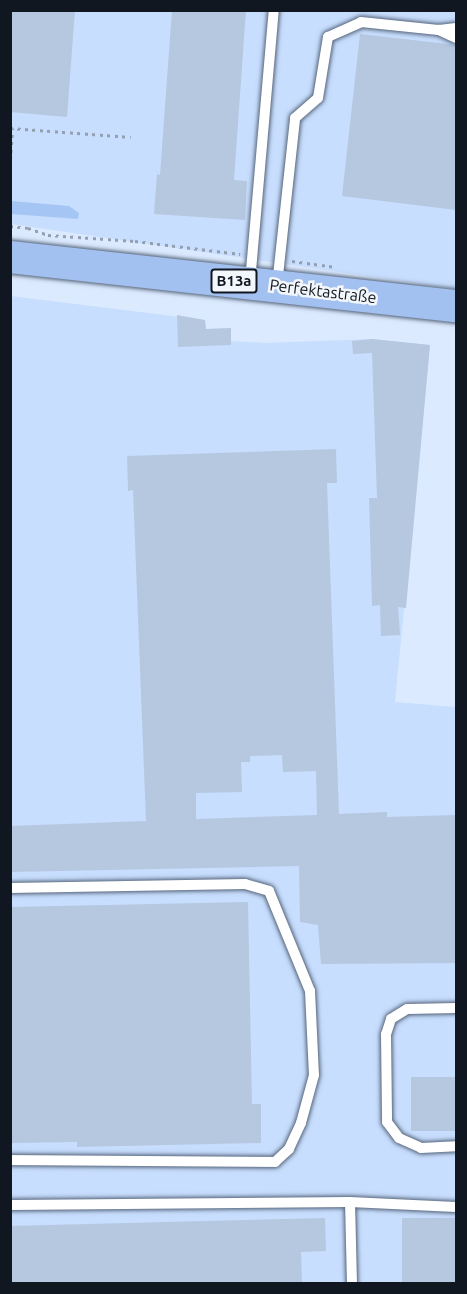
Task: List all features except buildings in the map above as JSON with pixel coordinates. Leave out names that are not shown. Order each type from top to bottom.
[{"type":"main road","name":"Perfektastraße","points":[[10,257],[265,271],[456,306]]},
{"type":"lane","points":[[265,271],[274,10]]},
{"type":"lane","points":[[265,271],[295,118],[318,98],[328,37],[361,22],[439,30],[456,28]]},
{"type":"lane","points":[[439,30],[456,38]]},
{"type":"lane","points":[[10,888],[244,884],[269,891],[310,991],[314,1076],[301,1123],[289,1149],[275,1162],[10,1160]]},
{"type":"lane","points":[[456,1008],[407,1009],[391,1019],[386,1034],[387,1122],[399,1138],[422,1148],[456,1146]]},
{"type":"lane","points":[[350,1202],[352,1284]]},
{"type":"lane","points":[[10,1205],[350,1202],[456,1207]]},
{"type":"path","points":[[10,166],[12,128],[131,137]]},
{"type":"path","points":[[10,226],[28,228],[48,235],[135,241],[265,271],[337,267]]},
{"type":"shaded area","points":[[11,11],[456,11],[456,289],[11,224]]},
{"type":"shaded area","points":[[11,201],[69,206],[79,213],[78,219],[11,214]]},
{"type":"shaded area","points":[[11,296],[205,320],[206,329],[231,328],[231,341],[265,343],[372,339],[430,345],[395,702],[456,707],[456,1283],[11,1284]]}]
